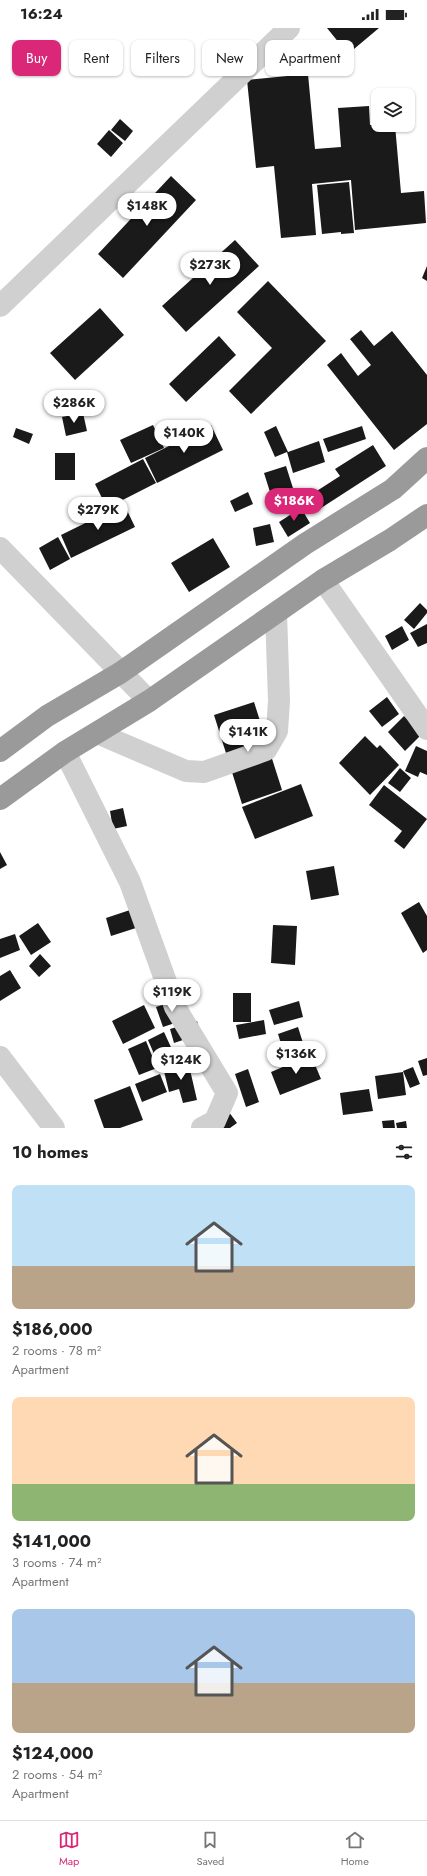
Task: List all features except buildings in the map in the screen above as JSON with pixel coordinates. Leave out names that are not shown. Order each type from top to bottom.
[{"type":"highway","points":[[0,751],[47,716],[120,673],[305,544],[393,489],[427,458]]},
{"type":"highway","points":[[0,799],[65,752],[149,701],[323,580],[390,540],[427,515]]},
{"type":"street","points":[[0,306],[289,28]]},
{"type":"street","points":[[0,548],[120,673],[149,701]]},
{"type":"street","points":[[323,580],[427,729]]},
{"type":"street","points":[[97,733],[186,771],[204,772],[266,750],[277,731],[278,724],[279,701],[276,613]]},
{"type":"street","points":[[65,752],[130,882],[175,1007],[227,1093],[214,1126]]},
{"type":"street","points":[[0,1057],[54,1128]]}]
